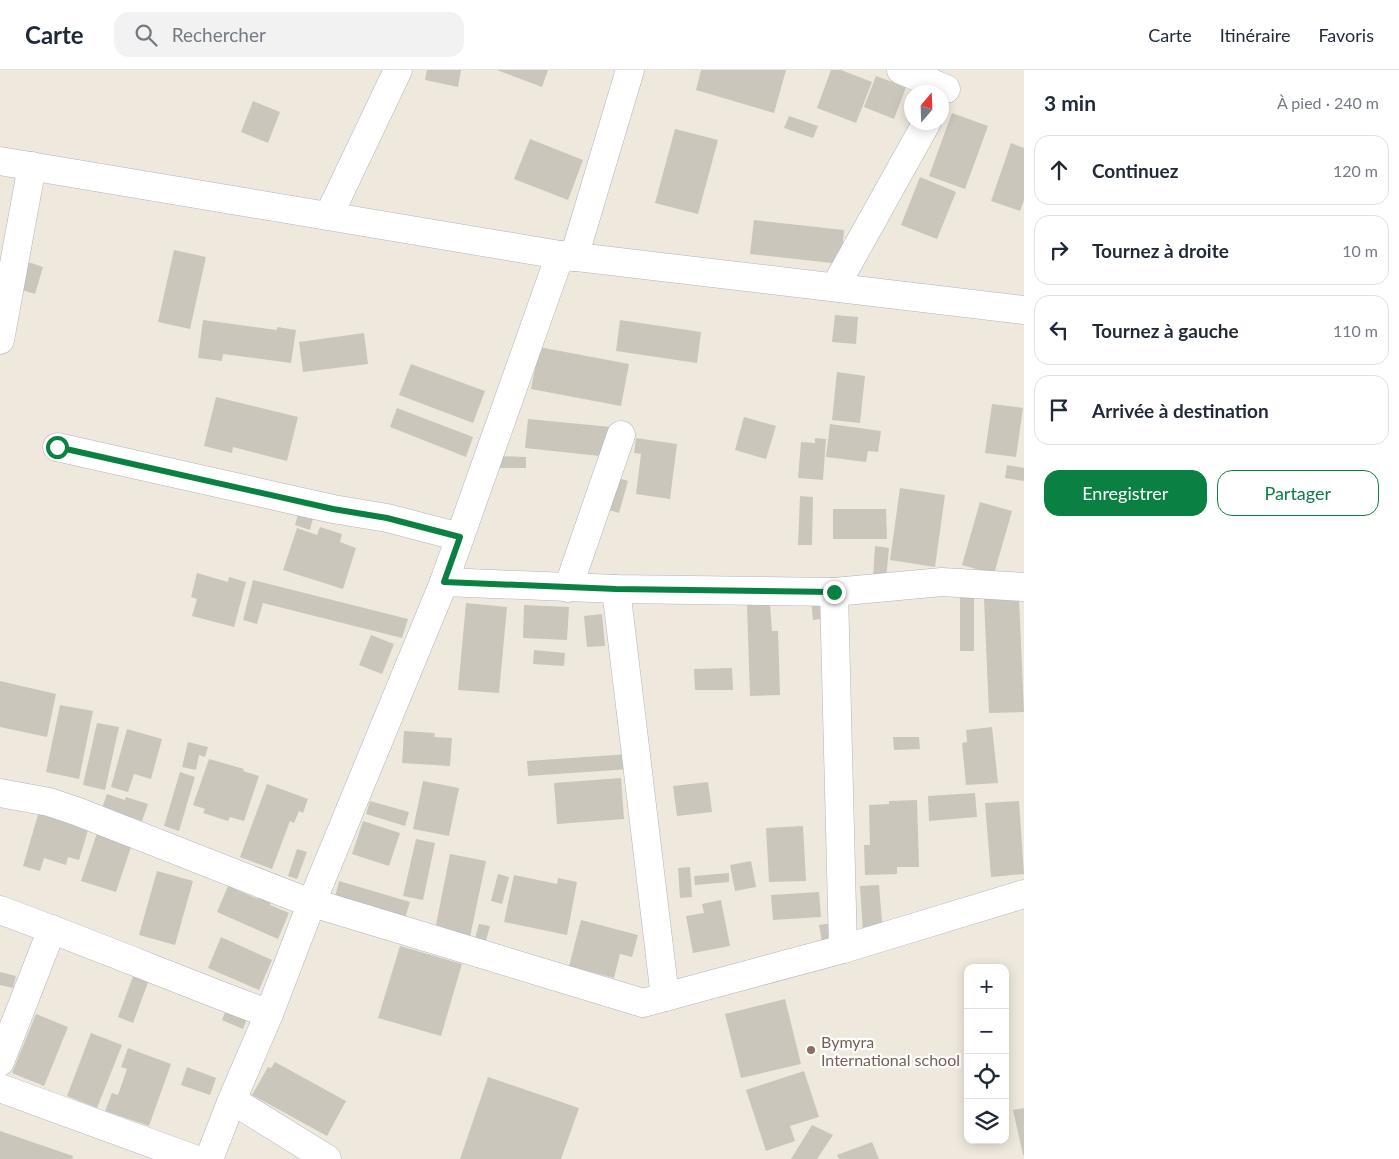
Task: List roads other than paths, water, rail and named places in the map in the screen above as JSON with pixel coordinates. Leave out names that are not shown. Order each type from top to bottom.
[{"type":"street","points":[[329,215],[398,70]]},
{"type":"street","points":[[209,1159],[269,1014],[312,902],[444,582],[567,256],[630,70]]},
{"type":"street","points":[[901,70],[945,85]]},
{"type":"street","points":[[835,287],[923,130]]},
{"type":"street","points":[[0,161],[567,256],[1024,310]]},
{"type":"street","points":[[0,340],[32,166]]},
{"type":"street","points":[[568,588],[621,435]]},
{"type":"street","points":[[57,447],[333,509],[387,518],[460,537]]},
{"type":"street","points":[[444,582],[568,588],[834,592],[942,582],[1024,587]]},
{"type":"street","points":[[616,589],[664,997]]},
{"type":"street","points":[[834,592],[843,949]]},
{"type":"street","points":[[0,793],[49,802],[76,811],[312,902],[643,1003],[843,949],[1024,894]]},
{"type":"street","points":[[0,910],[269,1014]]},
{"type":"street","points":[[0,1062],[52,929]]},
{"type":"street","points":[[0,1088],[194,1159]]},
{"type":"street","points":[[232,1100],[327,1159]]},
{"type":"place","name":"Bymyra International school","points":[[811,1050]]}]
